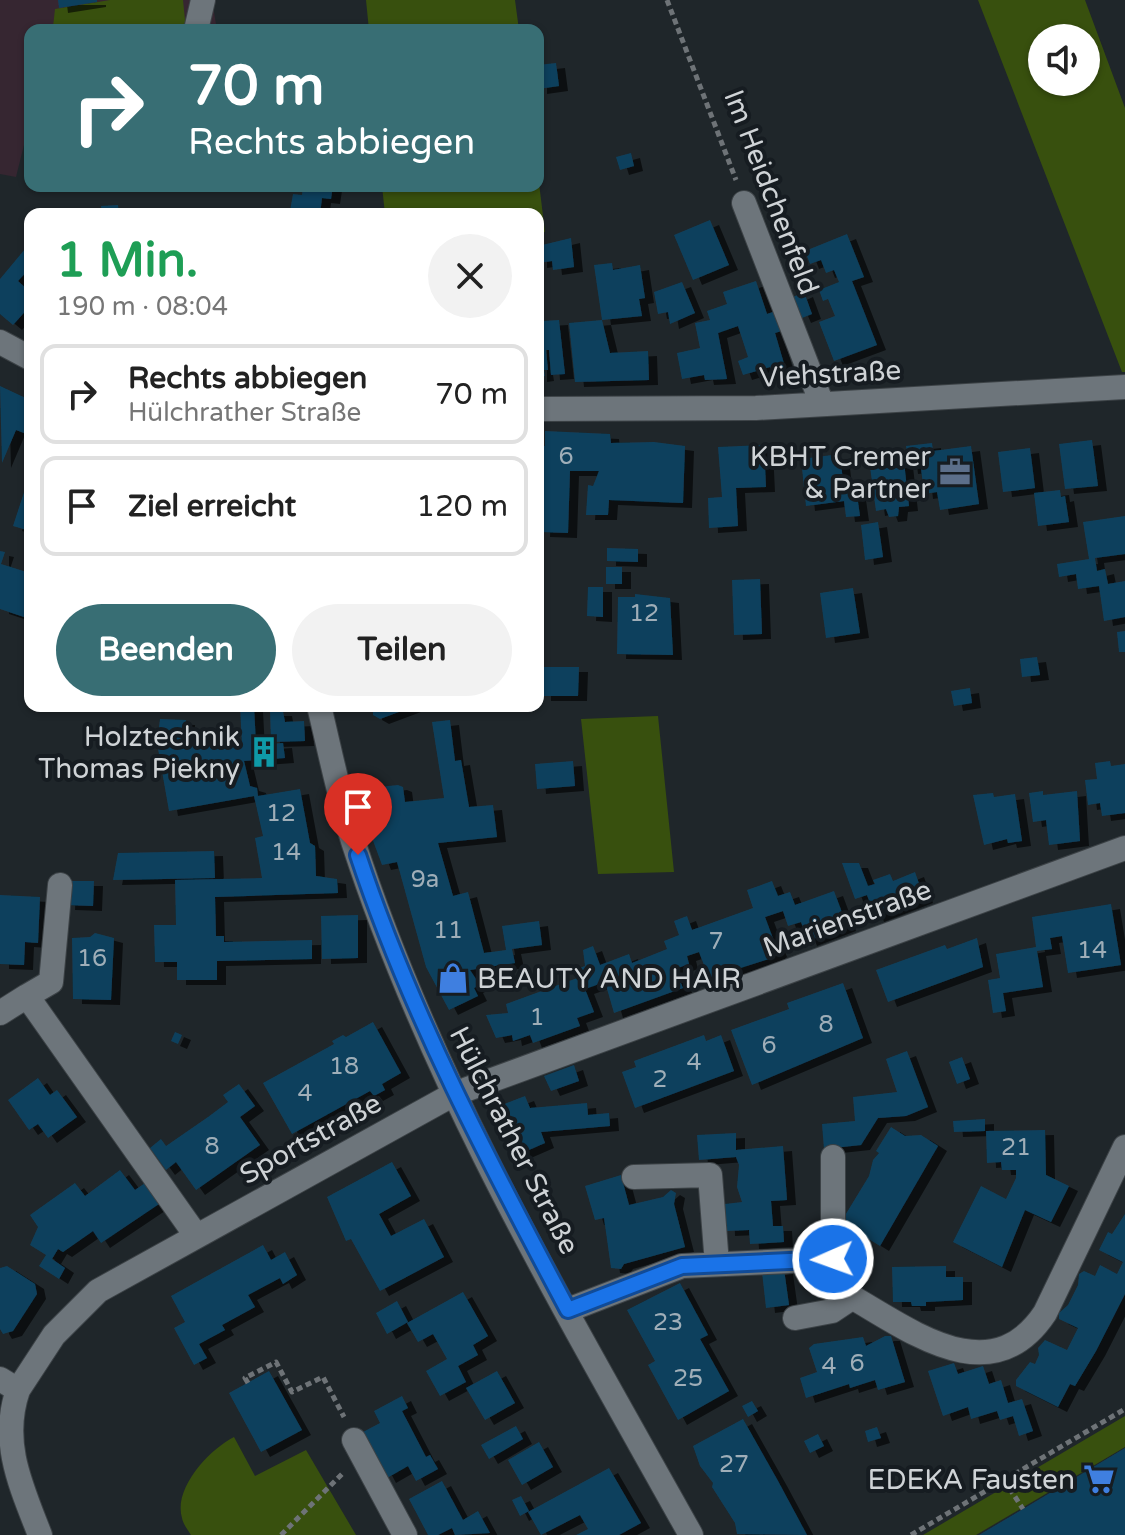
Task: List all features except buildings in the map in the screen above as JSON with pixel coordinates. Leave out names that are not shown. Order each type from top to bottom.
[{"type":"street","points":[[197,24],[203,0]]},
{"type":"street","name":"Im Heidchenfeld","points":[[744,203],[822,404]]},
{"type":"street","points":[[0,342],[24,355]]},
{"type":"street","name":"Viehstraße","points":[[544,409],[822,404],[1125,387]]},
{"type":"street","name":"Hülchrather Straße","points":[[320,712],[363,872],[414,1004],[454,1094],[691,1535]]},
{"type":"street","name":"Marienstraße","points":[[454,1094],[1125,848]]},
{"type":"street","points":[[0,1013],[51,982],[60,885]]},
{"type":"street","points":[[27,996],[195,1234]]},
{"type":"street","name":"Sportstraße","points":[[40,1535],[6,1466],[9,1385],[82,1304],[121,1277],[195,1234],[454,1094]]},
{"type":"street","points":[[850,1296],[949,1350],[984,1352],[1009,1344],[1028,1333],[1045,1313],[1125,1147]]},
{"type":"street","points":[[833,1157],[833,1259],[847,1277],[850,1296]]},
{"type":"street","points":[[634,1177],[710,1175],[717,1264]]},
{"type":"street","points":[[568,1310],[682,1266],[833,1259]]},
{"type":"street","points":[[795,1318],[838,1308],[850,1296]]},
{"type":"street","points":[[358,1447],[405,1535]]},
{"type":"path","name":"Im Heidchenfeld","points":[[667,0],[744,203]]},
{"type":"path","points":[[248,1383],[245,1378],[276,1362],[292,1392],[323,1377],[358,1447],[281,1535]]},
{"type":"path","points":[[911,1535],[1125,1409]]},
{"type":"path","points":[[1004,1480],[1023,1509]]},
{"type":"shaded area","points":[[0,0],[212,0],[216,24],[24,24],[24,145],[16,177],[0,174]]},
{"type":"green space","points":[[110,0],[183,0],[185,24],[53,24],[55,9]]},
{"type":"green space","points":[[366,0],[515,0],[518,24],[368,24]]},
{"type":"green space","points":[[978,0],[1085,0],[1094,24],[1028,24],[1028,96],[1100,96],[1100,40],[1125,108],[1125,372],[1122,372]]},
{"type":"green space","points":[[383,192],[540,192],[542,208],[384,208]]},
{"type":"green space","points":[[658,716],[674,872],[598,874],[581,719]]},
{"type":"green space","points":[[1125,1416],[1125,1447],[976,1535],[923,1535]]},
{"type":"green space","points":[[234,1437],[255,1476],[306,1450],[356,1535],[191,1535],[183,1520],[181,1506],[188,1482],[214,1450]]},
{"type":"place","name":"KBHT Cremer & Partner","points":[[955,472]]},
{"type":"place","name":"Holztechnik Thomas Piekny","points":[[264,752]]},
{"type":"place","name":"BEAUTY AND HAIR","points":[[453,978]]},
{"type":"place","name":"EDEKA Fausten","points":[[1099,1479]]},
{"type":"route","points":[[358,855],[414,1004],[454,1094],[568,1310],[682,1266],[833,1259]]}]
